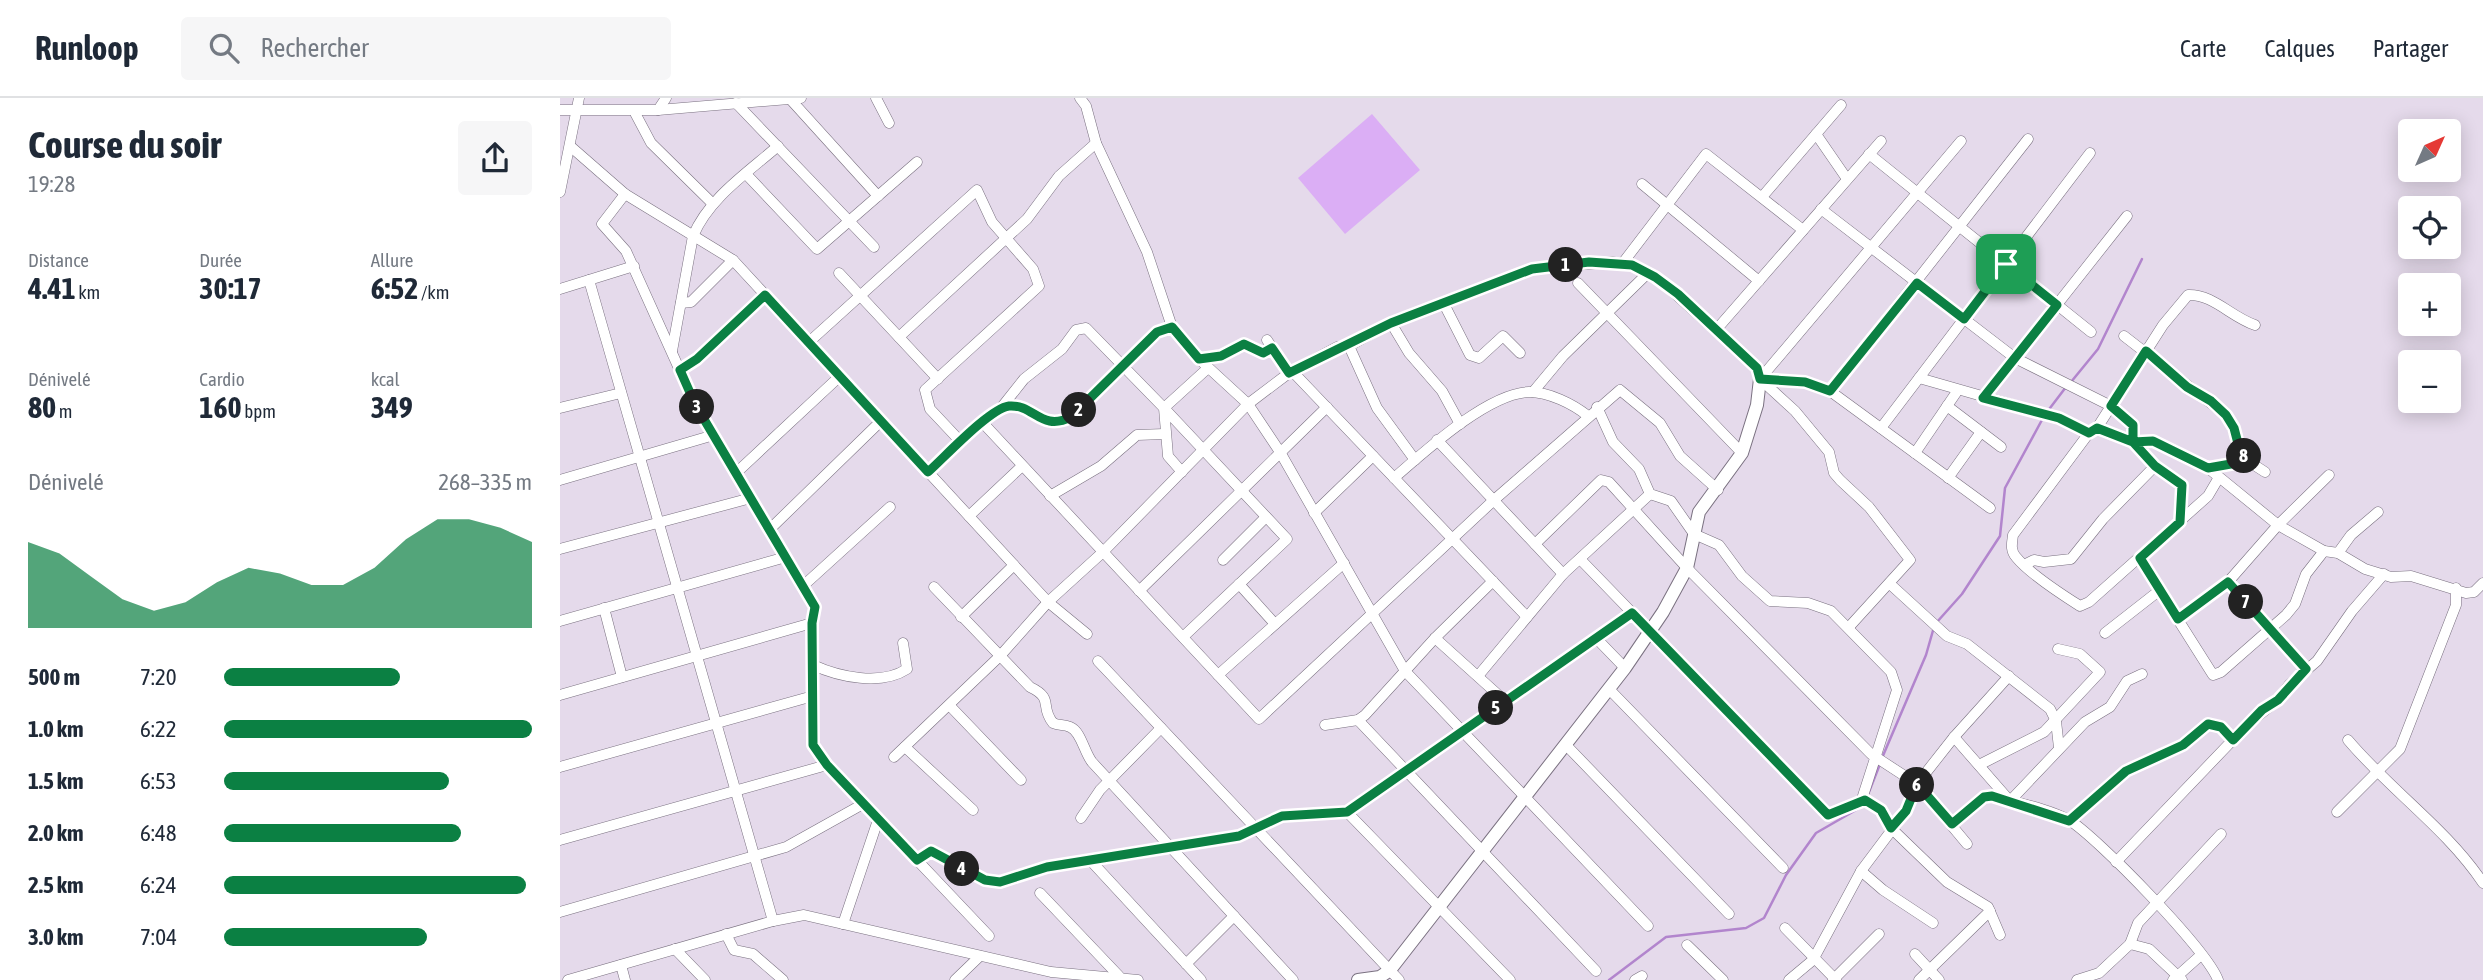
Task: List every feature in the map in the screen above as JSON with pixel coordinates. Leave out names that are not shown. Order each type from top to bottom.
[{"type":"street","points":[[560,192],[579,98]]},
{"type":"street","points":[[658,110],[667,98]]},
{"type":"street","points":[[876,98],[889,123]]},
{"type":"street","points":[[1080,98],[1086,106],[1096,143],[1147,252],[1172,327],[1199,359],[1248,404],[1280,453],[1405,671],[1648,926]]},
{"type":"street","points":[[560,110],[658,110],[740,101],[796,99],[878,195]]},
{"type":"street","points":[[740,101],[778,146],[874,247]]},
{"type":"street","points":[[1762,197],[1841,105]]},
{"type":"street","points":[[634,111],[651,143],[713,204]]},
{"type":"street","points":[[1816,134],[1847,179]]},
{"type":"street","points":[[1830,391],[2028,139]]},
{"type":"street","points":[[1716,330],[1881,141]]},
{"type":"street","points":[[1760,379],[1961,141]]},
{"type":"street","points":[[899,337],[1027,219],[1059,176],[1096,143]]},
{"type":"street","points":[[570,146],[625,194],[733,260],[1048,602],[1087,634]]},
{"type":"street","points":[[672,352],[693,236],[713,204],[778,146]]},
{"type":"street","points":[[1881,428],[2090,153]]},
{"type":"street","points":[[1622,264],[1706,154],[1803,230]]},
{"type":"street","points":[[1869,154],[2091,332]]},
{"type":"street","points":[[746,174],[817,249],[917,162]]},
{"type":"street","points":[[1642,184],[1759,281]]},
{"type":"street","points":[[809,342],[977,190],[992,222],[1033,269],[1038,286],[925,390],[927,402],[961,442]]},
{"type":"street","points":[[625,194],[602,224],[626,251],[680,370],[714,435],[815,607],[812,623],[813,745],[827,765],[989,936]]},
{"type":"street","points":[[1821,209],[2015,358],[2111,406],[2133,425],[2133,442],[2155,466],[2182,485],[2180,522]]},
{"type":"street","points":[[1983,398],[2127,216]]},
{"type":"street","points":[[681,303],[691,302],[733,260]]},
{"type":"street","points":[[894,757],[950,706],[1048,602],[1103,552],[1248,404],[1291,372],[1337,347],[1349,345],[1391,323],[1532,269],[1589,262],[1622,264],[1648,273],[1678,294],[1757,368],[1760,379],[1758,405],[1742,453],[1699,512],[1687,568],[1625,668],[1439,907],[1395,975],[1358,980]]},
{"type":"street","points":[[560,289],[634,266]]},
{"type":"street","points":[[839,272],[938,379]]},
{"type":"street","points":[[1533,392],[1563,356],[1648,273]]},
{"type":"street","points":[[589,280],[773,920]]},
{"type":"street","points":[[1578,283],[1742,453]]},
{"type":"street","points":[[680,370],[697,359],[765,295]]},
{"type":"street","points":[[2218,479],[2208,496],[2180,522],[2089,602],[2080,606],[2037,576],[2015,556],[2011,546],[2013,535],[2093,431],[2146,351],[2188,295],[2210,299],[2238,319],[2255,325]]},
{"type":"street","points":[[1444,304],[1470,355],[1479,358],[1503,336],[1520,353]]},
{"type":"street","points":[[1391,323],[1409,353],[1442,391],[1460,424]]},
{"type":"street","points":[[928,472],[1001,408],[1024,379],[1062,349],[1080,327],[1086,328],[1287,539],[1183,637]]},
{"type":"street","points":[[1001,408],[1020,408],[1047,421],[1060,422],[1071,417],[1157,332],[1172,327]]},
{"type":"street","points":[[2124,336],[2226,415],[2234,428],[2240,451],[2248,461],[2265,472]]},
{"type":"street","points":[[1199,359],[1221,356],[1244,344],[1263,353],[1270,344],[1291,372],[1527,617]]},
{"type":"street","points":[[1349,345],[1377,408],[1415,460]]},
{"type":"street","points":[[1182,472],[1168,456],[1164,434],[1164,408],[1208,368]]},
{"type":"street","points":[[736,473],[840,376]]},
{"type":"street","points":[[1919,378],[2133,442],[2153,441],[2208,468],[2218,479],[2278,525],[2324,551],[2338,553],[2349,561],[2384,574],[2411,576],[2466,593],[2474,592],[2483,583]]},
{"type":"street","points":[[1760,379],[1805,382],[1830,391],[1990,508]]},
{"type":"street","points":[[1760,379],[1804,422],[1829,452],[1834,472],[1869,507],[1908,554],[1910,563],[1849,627]]},
{"type":"street","points":[[983,423],[1259,719],[1494,500],[1597,407],[1620,390],[1660,424],[1680,456],[1718,489]]},
{"type":"street","points":[[1915,453],[1958,390]]},
{"type":"street","points":[[1394,478],[1437,440],[1460,424],[1520,393],[1533,392],[1565,401],[1588,416]]},
{"type":"street","points":[[560,408],[621,393]]},
{"type":"street","points":[[1947,406],[2001,447]]},
{"type":"street","points":[[1597,407],[1613,442],[1639,469],[1650,494],[1671,501],[1694,534],[1719,545],[1742,576],[1770,601],[1808,603],[1831,611],[1891,672],[1897,690],[1861,802]]},
{"type":"street","points":[[1139,591],[1326,408]]},
{"type":"street","points":[[769,530],[881,421]]},
{"type":"street","points":[[1948,478],[1981,432]]},
{"type":"street","points":[[1051,496],[1101,467],[1138,435],[1164,434]]},
{"type":"street","points":[[560,480],[714,435]]},
{"type":"street","points":[[1437,440],[1563,574]]},
{"type":"street","points":[[1314,513],[1373,456]]},
{"type":"street","points":[[2208,468],[2248,461]]},
{"type":"street","points":[[969,516],[1022,466]]},
{"type":"street","points":[[2026,564],[2034,560],[2043,562],[2071,559],[2103,519],[2155,466]]},
{"type":"street","points":[[2178,619],[2228,582],[2278,525],[2329,475]]},
{"type":"street","points":[[1535,544],[1601,480],[1614,487],[1631,510],[1687,568],[1875,757],[1917,784],[1967,845]]},
{"type":"street","points":[[1478,677],[1563,574],[1650,494]]},
{"type":"street","points":[[560,549],[751,498]]},
{"type":"street","points":[[803,586],[890,507]]},
{"type":"street","points":[[2338,553],[2351,535],[2378,512]]},
{"type":"street","points":[[1223,560],[1266,517]]},
{"type":"street","points":[[2140,558],[2213,675],[2221,672],[2269,627],[2286,615],[2295,604],[2306,574],[2324,551]]},
{"type":"street","points":[[560,621],[786,557]]},
{"type":"street","points":[[1580,559],[1828,815],[1865,800],[1881,810],[1891,828],[1947,882],[1975,897],[1990,911],[2000,935]]},
{"type":"street","points":[[1218,675],[1343,564]]},
{"type":"street","points":[[961,617],[1014,565]]},
{"type":"street","points":[[2116,862],[2262,710],[2278,700],[2306,669],[2317,661],[2352,611],[2384,574]]},
{"type":"street","points":[[1325,725],[1358,720],[1493,581]]},
{"type":"street","points":[[2228,582],[2306,669]]},
{"type":"street","points":[[1239,584],[1275,624]]},
{"type":"street","points":[[1890,584],[1947,636],[1967,644],[2050,709],[2056,722],[2059,748]]},
{"type":"street","points":[[934,587],[1030,687],[1042,693],[1046,698],[1047,716],[1052,723],[1069,726],[1079,733],[1084,752],[1293,980]]},
{"type":"street","points":[[2337,812],[2400,749],[2456,605],[2456,588]]},
{"type":"street","points":[[2105,633],[2160,590]]},
{"type":"street","points":[[604,608],[622,677]]},
{"type":"street","points":[[917,860],[931,851],[985,880],[1000,882],[1047,867],[1239,836],[1282,816],[1347,812],[1632,613]]},
{"type":"street","points":[[560,695],[812,623]]},
{"type":"street","points":[[1435,638],[1505,701]]},
{"type":"street","points":[[1596,638],[1625,668]]},
{"type":"street","points":[[813,664],[845,675],[895,677],[907,669],[903,643]]},
{"type":"street","points":[[1979,765],[2044,732],[2100,672],[2080,654],[2058,649]]},
{"type":"street","points":[[1098,661],[1395,975]]},
{"type":"street","points":[[2010,801],[2085,722],[2110,707],[2127,681],[2142,674]]},
{"type":"street","points":[[1789,980],[1813,960],[1861,871],[1906,811],[1917,784],[1954,737],[2009,676]]},
{"type":"street","points":[[1609,689],[1783,868]]},
{"type":"street","points":[[560,767],[813,696]]},
{"type":"street","points":[[950,706],[1021,780]]},
{"type":"street","points":[[1358,720],[1596,971]]},
{"type":"street","points":[[2069,821],[2126,771],[2183,745],[2208,724],[2221,727],[2233,740]]},
{"type":"street","points":[[1081,818],[1109,780],[1161,728]]},
{"type":"street","points":[[1954,737],[2010,801]]},
{"type":"street","points":[[2348,740],[2375,773],[2466,858],[2483,883]]},
{"type":"street","points":[[1566,745],[1729,914]]},
{"type":"street","points":[[905,747],[973,810]]},
{"type":"street","points":[[560,840],[827,765]]},
{"type":"street","points":[[1952,824],[1984,797],[2010,801],[2069,821],[2116,862],[2156,903],[2201,955],[2218,980]]},
{"type":"street","points":[[560,912],[786,847],[863,804]]},
{"type":"street","points":[[1347,812],[1510,980]]},
{"type":"street","points":[[843,924],[878,820]]},
{"type":"street","points":[[2077,980],[2099,973],[2130,944],[2138,923],[2221,834]]},
{"type":"street","points":[[1091,861],[1201,980]]},
{"type":"street","points":[[1861,871],[1883,890],[1933,923]]},
{"type":"street","points":[[1040,893],[1119,976]]},
{"type":"street","points":[[1919,980],[1990,911]]},
{"type":"street","points":[[568,980],[773,920],[804,915],[1051,972],[1119,976],[1138,980]]},
{"type":"street","points":[[1186,964],[1234,916]]},
{"type":"street","points":[[1785,928],[1834,980],[1879,934]]},
{"type":"street","points":[[726,934],[734,950],[753,954],[783,980]]},
{"type":"street","points":[[2130,944],[2149,949],[2177,978],[2201,955]]},
{"type":"street","points":[[1687,945],[1723,980]]},
{"type":"street","points":[[675,949],[705,980]]},
{"type":"street","points":[[1914,954],[1939,980]]},
{"type":"street","points":[[955,980],[981,956]]},
{"type":"street","points":[[621,965],[625,980]]},
{"type":"street","points":[[1042,980],[1051,972]]},
{"type":"street","points":[[1051,972],[1059,980]]},
{"type":"shaded area","points":[[1372,114],[1420,170],[1345,234],[1298,178]]},
{"type":"waterway","points":[[2071,382],[2098,349],[2142,259]]},
{"type":"waterway","points":[[2047,412],[2066,387]]},
{"type":"waterway","points":[[1937,622],[1962,594],[2000,536],[2005,488],[2043,418]]},
{"type":"waterway","points":[[1882,758],[1926,655],[1934,627]]},
{"type":"waterway","points":[[1867,797],[1880,764]]},
{"type":"waterway","points":[[1609,980],[1666,937],[1746,928],[1764,918],[1786,875],[1816,833],[1863,806]]},
{"type":"route","points":[[2006,264],[1964,319],[1917,283],[1830,391],[1805,382],[1760,379],[1757,368],[1678,294],[1642,269],[1612,262],[1532,269],[1474,294],[1391,323],[1366,338],[1337,347],[1289,373],[1272,348],[1263,353],[1244,344],[1221,356],[1209,360],[1199,359],[1172,327],[1157,332],[1071,417],[1060,422],[1047,421],[1020,408],[1001,408],[928,472],[765,295],[697,359],[680,370],[695,404],[815,607],[812,623],[813,745],[827,765],[917,860],[931,851],[954,866],[985,880],[1000,882],[1047,867],[1239,836],[1282,816],[1347,812],[1632,613],[1828,815],[1865,800],[1881,810],[1891,828],[1906,811],[1917,784],[1952,824],[1984,797],[1992,796],[2069,821],[2126,771],[2148,764],[2183,745],[2201,733],[2208,724],[2221,727],[2233,740],[2262,710],[2278,700],[2306,669],[2228,582],[2178,619],[2140,558],[2180,522],[2182,485],[2155,466],[2133,442],[2133,425],[2111,406],[2146,351],[2187,387],[2211,401],[2226,415],[2234,428],[2240,451],[2248,461],[2208,468],[2153,441],[2133,442],[2097,428],[2089,433],[2059,418],[1983,398],[2057,305],[2006,264]]}]
